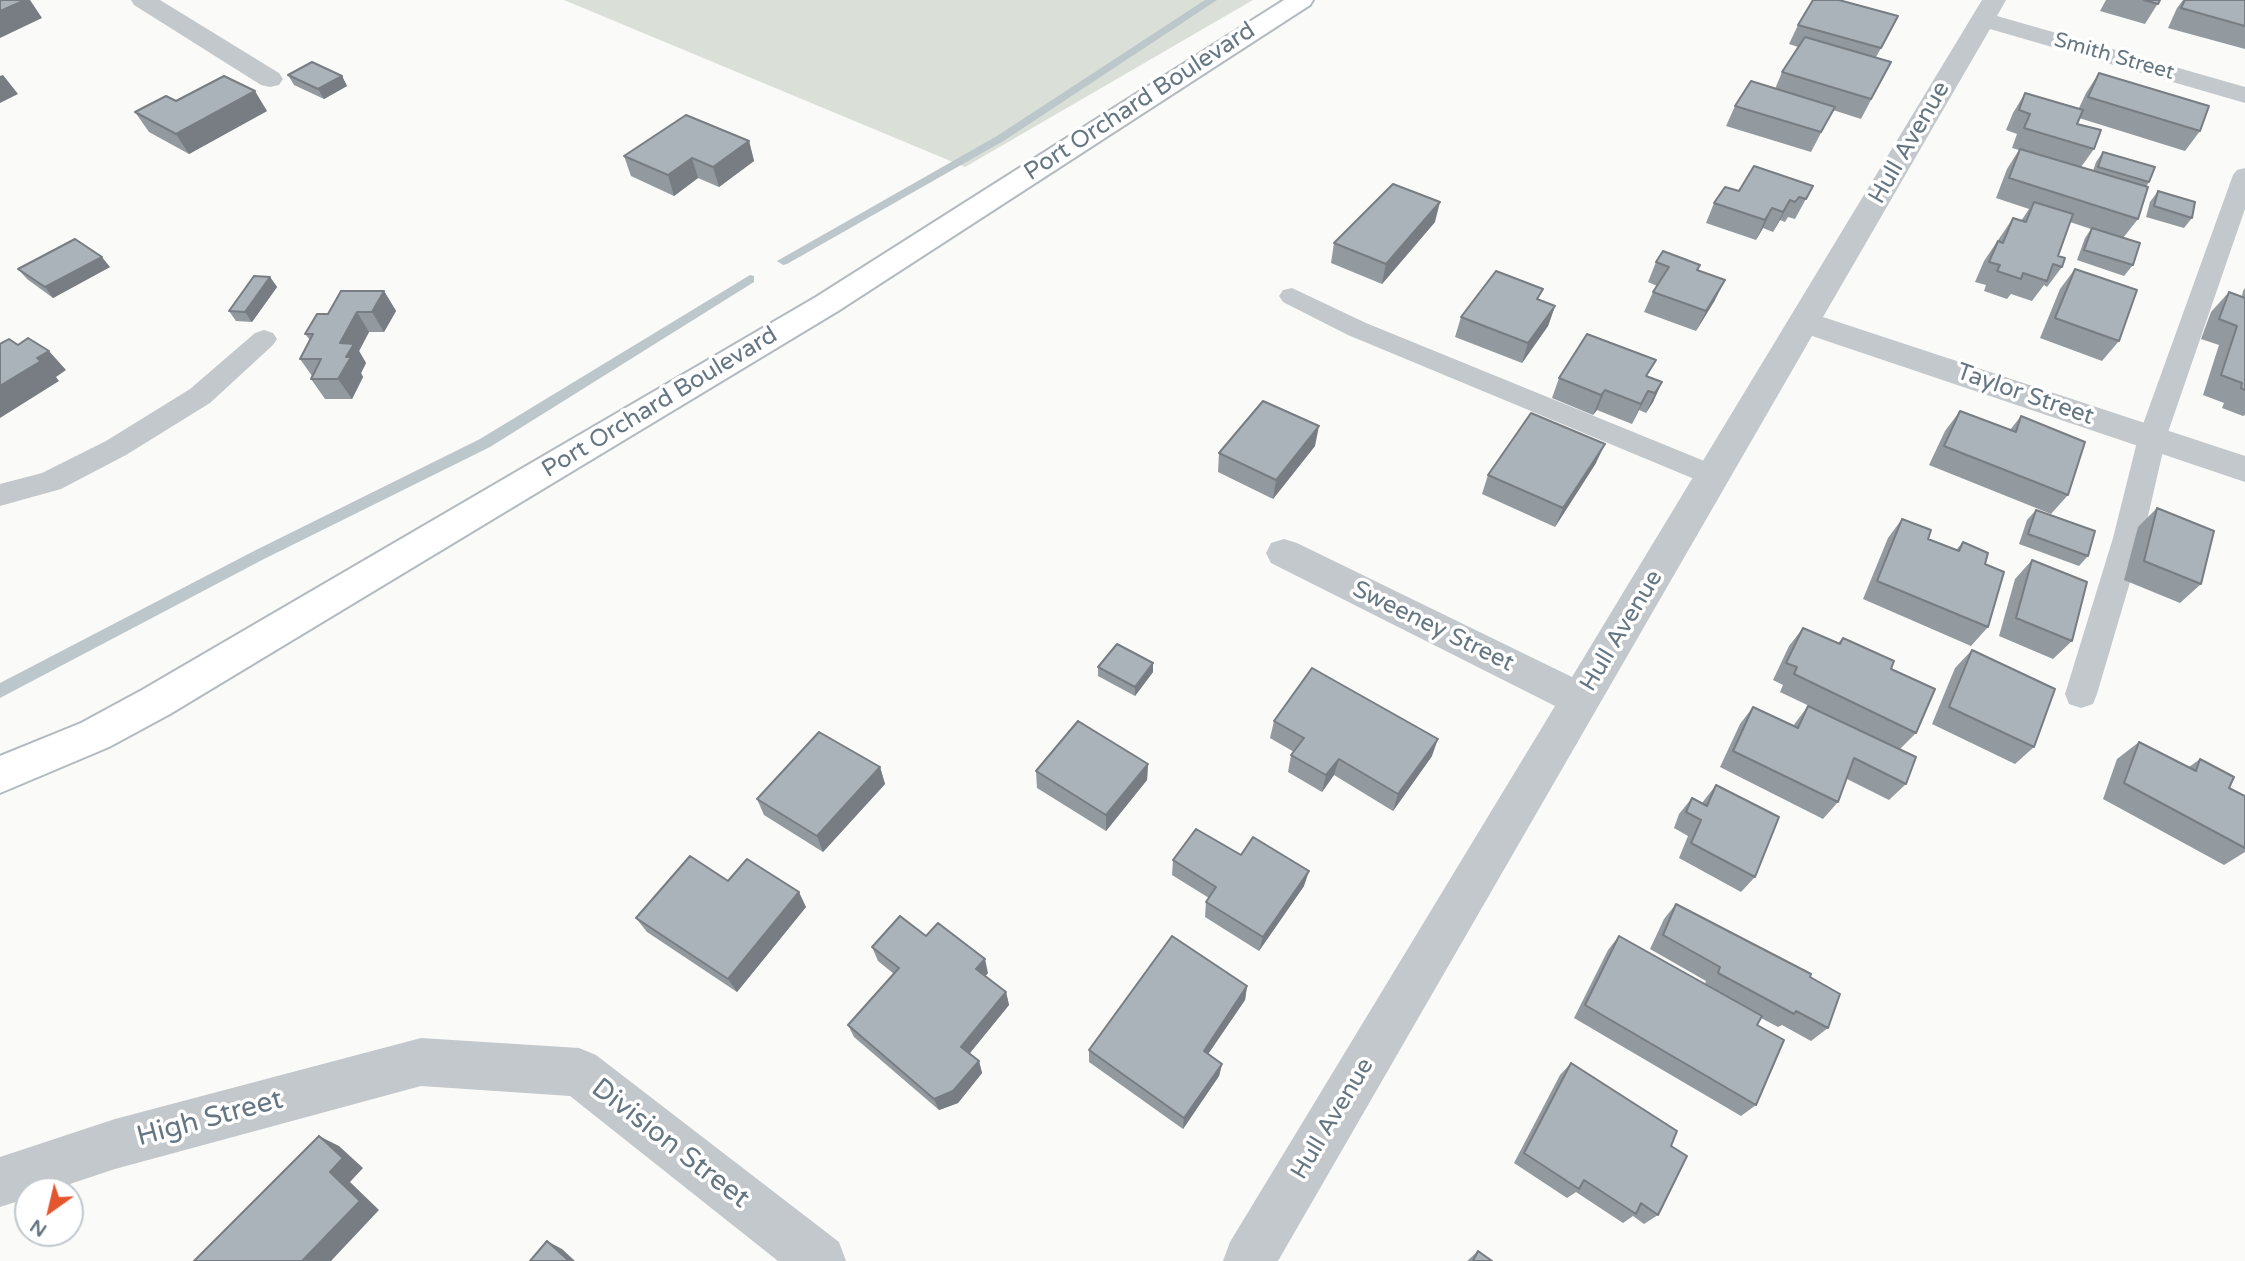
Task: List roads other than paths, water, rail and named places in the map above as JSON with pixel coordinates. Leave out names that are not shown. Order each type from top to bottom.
[{"type":"main road","name":"Port Orchard Boulevard","points":[[0,775],[95,735],[156,702],[803,318],[1301,0]]},
{"type":"street","points":[[143,0],[270,79]]},
{"type":"street","name":"Smith Street","points":[[1988,10],[2245,95]]},
{"type":"street","name":"Hull Avenue","points":[[1249,1261],[1988,10]]},
{"type":"street","name":"Taylor Street","points":[[1804,322],[2245,469]]},
{"type":"street","name":"Sweeney Street","points":[[1284,553],[1581,700]]},
{"type":"street","name":"High Street","points":[[0,1182],[116,1144],[421,1062]]},
{"type":"street","name":"Division Street","points":[[421,1062],[579,1072],[820,1261]]},
{"type":"lane","points":[[2081,694],[2128,538],[2152,438],[2245,175]]},
{"type":"lane","points":[[1292,296],[1356,328],[1714,476]]},
{"type":"lane","points":[[0,495],[51,481],[116,447],[200,396],[264,339]]},
{"type":"waterway","points":[[783,261],[1001,138],[1212,0]]},
{"type":"waterway","points":[[0,691],[259,555],[485,443],[750,279]]}]
